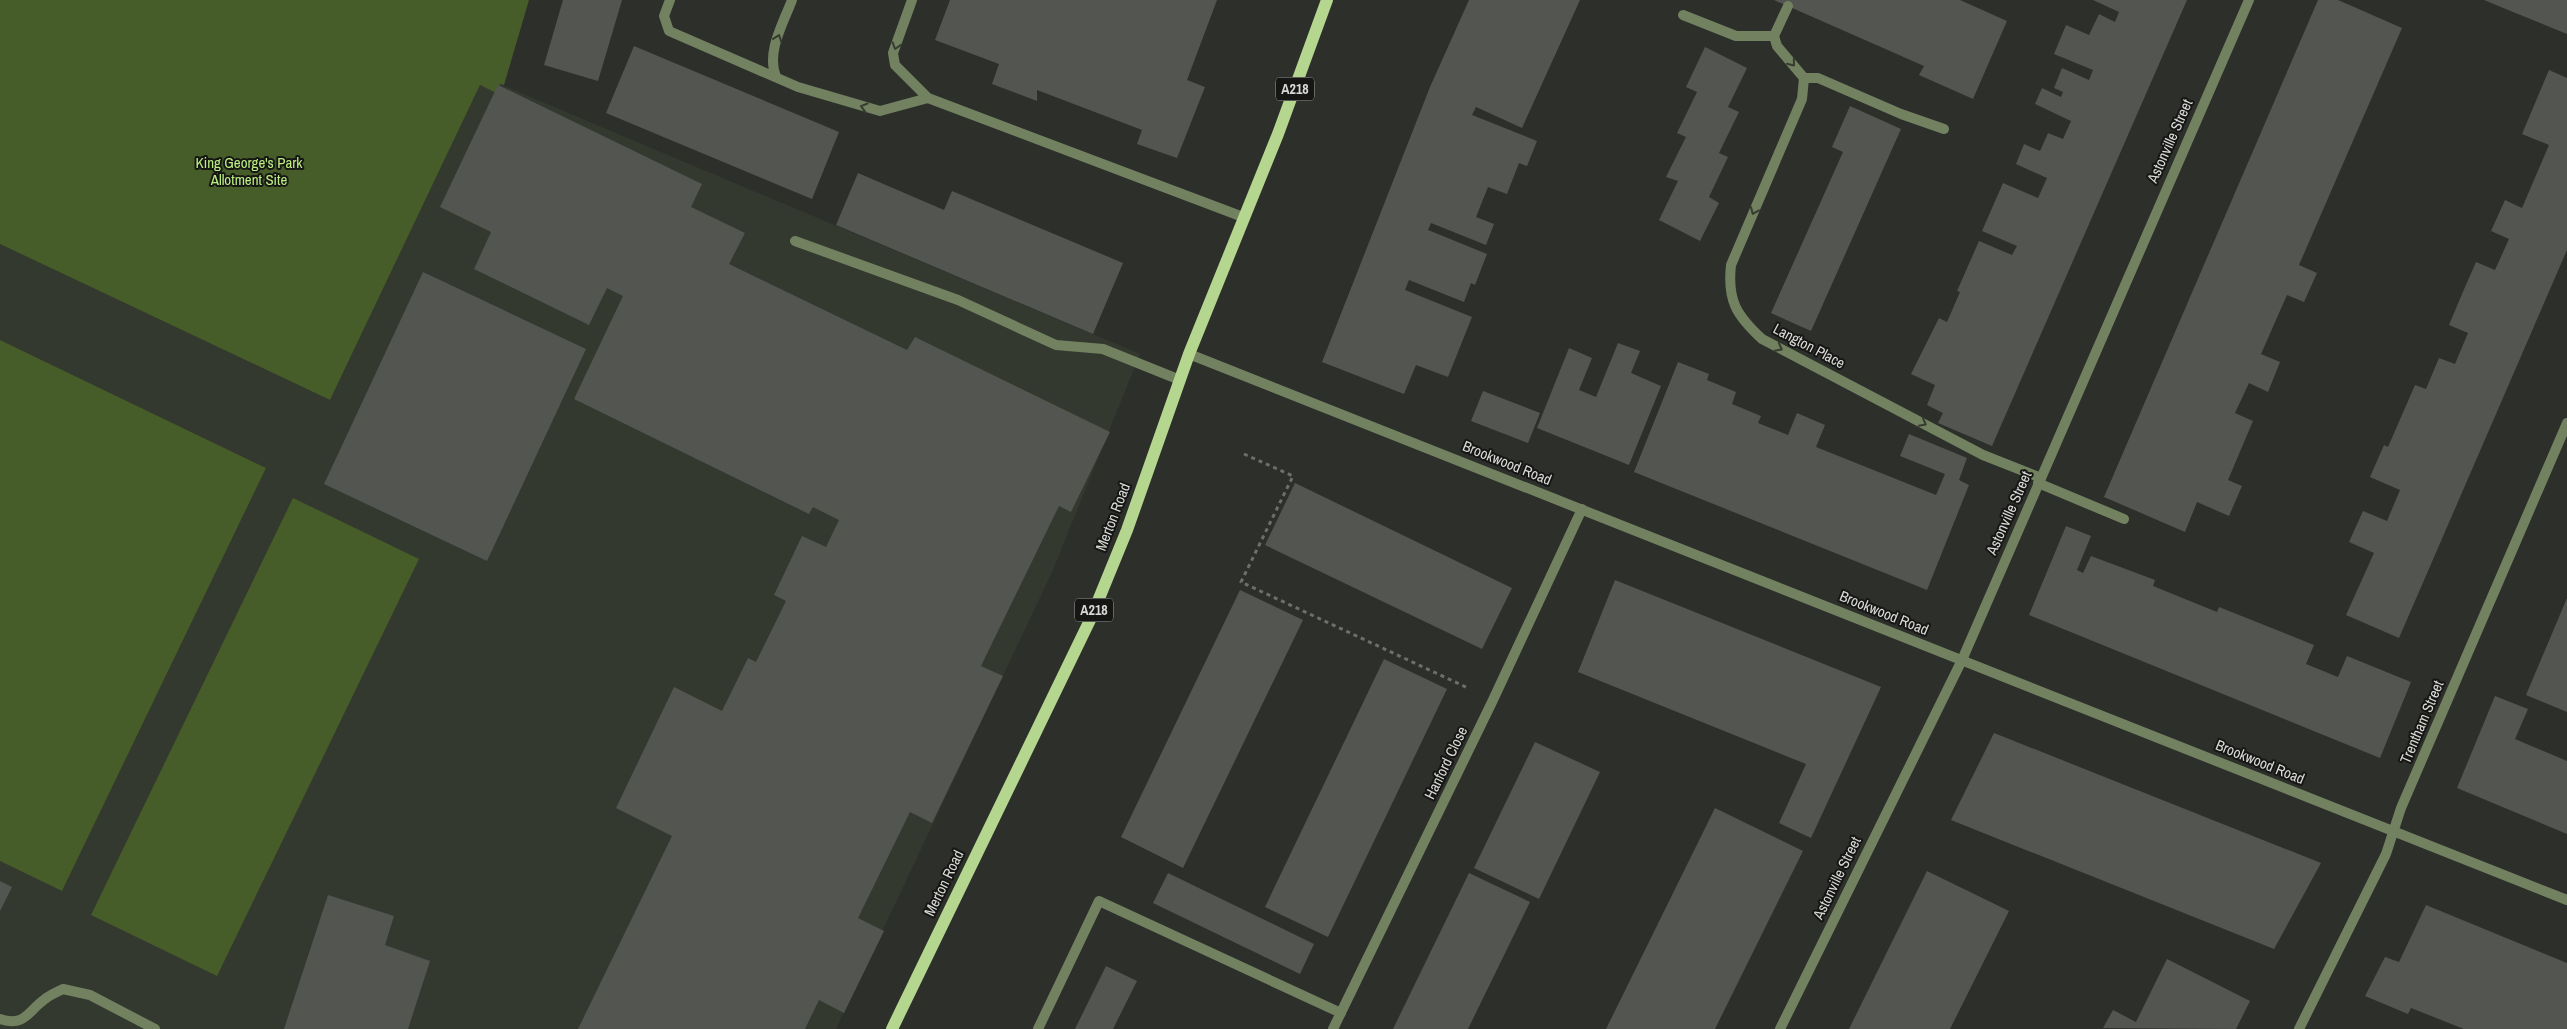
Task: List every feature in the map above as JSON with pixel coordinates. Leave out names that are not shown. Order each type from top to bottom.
[{"type":"main road","name":"Merton Road","points":[[892,1029],[1091,618],[1127,530],[1189,354],[1278,134],[1327,0]]},
{"type":"street","points":[[670,0],[664,16],[669,31],[798,87],[880,111],[928,98]]},
{"type":"street","points":[[776,77],[771,65],[772,55],[792,0]]},
{"type":"street","points":[[912,0],[893,53],[895,65],[928,98],[1243,217]]},
{"type":"street","name":"Astonville Street","points":[[1780,1029],[1962,660],[2249,0]]},
{"type":"street","points":[[1788,6],[1774,36],[1777,46],[1804,78],[1818,78],[1901,114],[1944,129]]},
{"type":"street","points":[[1683,15],[1736,36],[1774,36]]},
{"type":"street","name":"Langton Place","points":[[1804,78],[1802,99],[1731,265],[1729,284],[1734,306],[1744,323],[1762,340],[1983,455],[2124,519]]},
{"type":"street","points":[[795,241],[958,300],[1056,345],[1103,350],[1180,380]]},
{"type":"street","name":"Brookwood Road","points":[[1189,354],[2567,900]]},
{"type":"street","name":"Trentham Street","points":[[2299,1029],[2378,871],[2395,832],[2401,808],[2567,423]]},
{"type":"street","name":"Hanford Close","points":[[1334,1029],[1493,700],[1582,509]]},
{"type":"street","points":[[1038,1029],[1099,901],[1341,1012]]},
{"type":"street","points":[[0,1020],[12,1023],[27,1017],[44,1000],[63,989],[90,996],[155,1029]]},
{"type":"path","points":[[1244,454],[1293,476],[1241,582],[1493,700]]},
{"type":"shaded area","points":[[500,84],[1140,354],[1053,570],[836,1029],[0,1029],[0,861],[62,891],[266,468],[0,340],[0,244],[330,400],[480,85],[496,93]]},
{"type":"green space","name":"King George's Park Allotment Site","points":[[0,0],[529,0],[504,85],[500,84],[496,93],[480,85],[330,400],[0,244]]},
{"type":"green space","points":[[0,340],[266,468],[62,891],[0,861]]},
{"type":"green space","points":[[293,498],[419,559],[217,976],[91,915]]},
{"type":"building","points":[[563,0],[622,0],[598,81],[544,65]]},
{"type":"building","points":[[950,0],[1217,0],[1187,80],[1205,87],[1177,158],[1137,144],[1142,130],[1037,90],[1037,101],[992,84],[999,64],[935,40]]},
{"type":"building","points":[[1469,0],[1580,0],[1522,128],[1476,107],[1472,115],[1537,141],[1527,166],[1519,163],[1507,194],[1488,187],[1476,217],[1494,224],[1486,245],[1431,223],[1428,230],[1487,254],[1475,285],[1471,283],[1464,302],[1409,280],[1405,290],[1472,317],[1448,377],[1416,365],[1404,394],[1322,362],[1430,87]]},
{"type":"building","points":[[1774,0],[1960,0],[2007,21],[1973,99],[1919,75],[1924,66]]},
{"type":"building","points":[[2093,0],[2187,0],[1992,446],[1938,423],[1943,413],[1927,405],[1935,385],[1911,374],[1939,318],[1947,322],[1960,292],[1957,291],[1979,241],[2012,255],[2017,246],[1982,231],[2003,183],[2038,198],[2047,178],[2016,164],[2024,144],[2040,151],[2048,133],[2063,139],[2071,121],[2035,104],[2042,88],[2061,97],[2063,92],[2054,88],[2062,68],[2089,80],[2093,70],[2054,54],[2066,25],[2089,35],[2099,14],[2115,22],[2119,12]]},
{"type":"building","points":[[2318,0],[2338,0],[2402,28],[2299,265],[2317,273],[2304,302],[2287,295],[2261,354],[2280,362],[2268,392],[2249,383],[2235,413],[2253,421],[2228,480],[2242,486],[2229,516],[2197,502],[2185,532],[2104,497]]},
{"type":"building","points":[[2484,0],[2567,0],[2567,34],[2513,12]]},
{"type":"building","points":[[634,46],[839,132],[812,199],[606,113]]},
{"type":"building","points":[[1705,47],[1747,68],[1728,107],[1739,112],[1719,153],[1728,157],[1709,197],[1719,203],[1700,241],[1659,220],[1678,181],[1666,177],[1686,137],[1677,133],[1697,92],[1686,87]]},
{"type":"building","points":[[2549,70],[2567,78],[2567,250],[2399,638],[2346,615],[2374,553],[2349,542],[2363,511],[2387,521],[2400,490],[2370,477],[2384,445],[2388,447],[2415,385],[2426,389],[2439,358],[2455,364],[2468,333],[2449,325],[2462,294],[2476,262],[2495,270],[2509,239],[2491,231],[2505,200],[2522,208],[2549,145],[2522,134]]},
{"type":"building","points":[[498,85],[702,184],[691,207],[745,233],[729,264],[907,350],[915,337],[1110,432],[1071,512],[1059,506],[981,666],[1003,676],[932,823],[910,812],[858,918],[884,931],[844,1013],[819,1000],[805,1029],[578,1029],[672,836],[616,808],[674,687],[722,711],[748,658],[756,662],[786,601],[774,595],[802,536],[826,547],[839,520],[813,507],[809,514],[574,399],[623,296],[607,288],[589,325],[474,269],[491,232],[440,207]]},
{"type":"building","points":[[1850,106],[1901,129],[1811,331],[1771,313],[1843,152],[1832,147]]},
{"type":"building","points":[[858,173],[944,210],[952,191],[1123,263],[1093,334],[836,225]]},
{"type":"building","points":[[423,272],[586,349],[487,561],[324,484]]},
{"type":"building","points":[[1618,343],[1640,351],[1631,373],[1661,386],[1629,465],[1537,428],[1569,348],[1592,358],[1579,390],[1596,397]]},
{"type":"building","points":[[1678,362],[1709,374],[1707,380],[1736,392],[1732,404],[1761,416],[1758,423],[1788,435],[1797,413],[1825,425],[1816,447],[1936,495],[1945,474],[1900,456],[1909,434],[1967,458],[1959,480],[1969,485],[1927,590],[1634,472]]},
{"type":"building","points":[[1483,391],[1540,413],[1528,443],[1471,421]]},
{"type":"building","points":[[1295,483],[1512,588],[1482,649],[1265,545]]},
{"type":"building","points":[[2066,526],[2091,536],[2077,570],[2083,573],[2091,556],[2155,580],[2153,586],[2217,612],[2219,607],[2314,645],[2306,664],[2338,677],[2347,656],[2411,682],[2380,758],[2029,615]]},
{"type":"building","points":[[1615,580],[1881,687],[1811,838],[1779,823],[1806,764],[1578,672]]},
{"type":"building","points":[[1240,590],[1303,620],[1183,868],[1121,837]]},
{"type":"building","points":[[2567,598],[2567,712],[2526,695]]},
{"type":"building","points":[[1384,659],[1447,689],[1328,937],[1265,907]]},
{"type":"building","points":[[2495,696],[2528,709],[2515,739],[2567,761],[2567,834],[2457,788]]},
{"type":"building","points":[[1994,733],[2321,863],[2274,949],[1951,820]]},
{"type":"building","points":[[1535,742],[1600,772],[1539,899],[1474,868]]},
{"type":"building","points":[[1715,808],[1803,851],[1715,1029],[1606,1029]]},
{"type":"building","points":[[1927,871],[2009,911],[1950,1029],[1849,1029]]},
{"type":"building","points":[[1168,873],[1314,944],[1300,974],[1153,903]]},
{"type":"building","points":[[1469,873],[1530,902],[1468,1029],[1393,1029]]},
{"type":"building","points":[[0,881],[12,887],[0,911]]},
{"type":"building","points":[[328,895],[394,916],[385,945],[430,961],[408,1029],[284,1029]]},
{"type":"building","points":[[2426,905],[2567,963],[2567,1029],[2464,1029],[2411,1008],[2408,1014],[2365,996],[2385,957],[2399,962]]},
{"type":"building","points":[[2167,959],[2250,1001],[2236,1029],[2103,1028],[2113,1010],[2136,1022]]},
{"type":"building","points":[[1106,966],[1137,981],[1113,1029],[1075,1029]]}]
